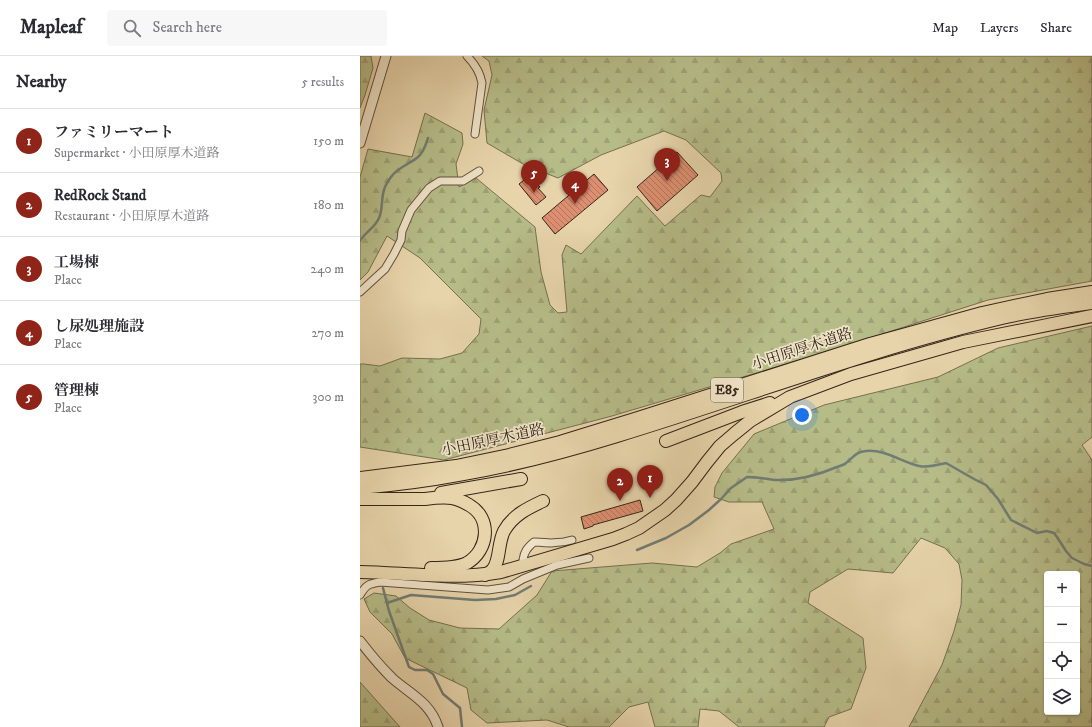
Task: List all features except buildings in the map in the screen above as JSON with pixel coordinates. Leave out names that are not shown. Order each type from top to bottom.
[{"type":"highway","name":"小田原厚木道路","points":[[360,478],[456,466],[509,455],[560,442],[870,344],[982,313],[1047,299],[1092,292]]},
{"type":"highway","name":"小田原厚木道路","points":[[360,488],[402,484],[458,475],[560,452],[624,434],[856,358],[926,337],[1004,318],[1092,303]]},
{"type":"highway","points":[[666,441],[742,412],[790,397],[851,374],[963,342],[1092,316]]},
{"type":"highway","points":[[360,572],[458,576],[485,575],[501,572],[626,534],[639,528],[665,510],[676,500],[720,446],[734,434],[750,421],[790,397]]},
{"type":"highway","points":[[379,499],[450,492],[521,479]]},
{"type":"highway","points":[[360,499],[451,498],[460,500],[469,504],[482,518],[485,540],[476,557],[466,563],[456,566],[441,568],[360,564]]},
{"type":"highway","points":[[485,575],[494,569],[500,540],[511,521],[524,510],[543,501]]},
{"type":"street","points":[[360,143],[386,56]]},
{"type":"street","points":[[467,56],[474,62],[482,83],[475,134]]},
{"type":"street","points":[[360,292],[385,269],[401,240],[402,231],[411,210],[429,188],[440,181],[463,181],[480,171]]},
{"type":"street","points":[[524,560],[524,552],[528,546],[534,542],[555,544],[572,540]]},
{"type":"street","points":[[360,595],[365,586],[370,583],[380,582],[488,590],[509,587],[557,564],[589,558]]},
{"type":"street","points":[[522,580],[523,571]]},
{"type":"street","points":[[360,640],[376,662],[393,679],[421,701],[431,714],[438,727]]},
{"type":"green space","points":[[360,56],[371,56],[373,68],[360,108]]},
{"type":"green space","points":[[482,56],[1092,56],[1092,281],[988,300],[820,354],[612,416],[444,460],[360,447],[360,364],[380,366],[402,358],[440,359],[462,353],[479,334],[481,319],[420,258],[387,236],[368,272],[360,280],[360,177],[368,149],[412,157],[425,113],[462,133],[463,144],[456,164],[459,187],[476,178],[535,227],[541,272],[550,305],[558,313],[567,312],[562,255],[566,245],[581,254],[637,196],[665,226],[701,195],[710,197],[722,181],[721,173],[686,140],[664,131],[601,155],[558,178],[523,164],[487,143],[484,110],[492,75],[489,61]]},
{"type":"green space","points":[[1092,326],[1092,437],[1082,445],[1092,460],[1092,727],[909,727],[942,665],[961,605],[962,580],[959,564],[945,548],[921,538],[893,573],[848,569],[810,592],[808,603],[863,638],[866,668],[851,709],[829,717],[824,727],[739,727],[719,711],[700,709],[698,727],[655,727],[648,702],[629,707],[609,727],[569,727],[547,720],[487,723],[471,710],[467,688],[405,658],[392,634],[370,612],[364,599],[374,593],[396,596],[410,608],[429,620],[460,628],[499,629],[537,595],[552,571],[652,563],[697,567],[720,553],[731,544],[774,529],[762,502],[729,502],[714,497],[715,487],[722,473],[754,434],[824,405],[938,377],[998,348]]},
{"type":"green space","points":[[360,682],[400,727],[360,727]]},
{"type":"waterway","points":[[360,241],[375,225],[379,218],[383,193],[389,180],[397,171],[422,153],[428,138]]},
{"type":"waterway","points":[[637,550],[666,538],[689,525],[709,510],[731,488],[747,477],[775,480],[791,480],[807,477],[843,465],[859,453],[873,451],[880,452],[922,467],[946,463],[986,485],[998,499],[1011,520],[1037,533],[1047,531],[1054,533],[1072,558],[1092,566]]},
{"type":"waterway","points":[[387,603],[411,595],[475,600],[496,599],[515,595],[531,586]]},
{"type":"waterway","points":[[383,588],[389,611],[409,667],[415,670],[427,670],[433,674],[443,694],[460,708],[462,727]]},
{"type":"place","name":"工場棟","points":[[667,181]]},
{"type":"place","name":"管理棟","points":[[534,193]]},
{"type":"place","name":"し尿処理施設","points":[[575,204]]},
{"type":"place","name":"ファミリーマート","points":[[650,498]]},
{"type":"place","name":"RedRock Stand","points":[[620,501]]}]
